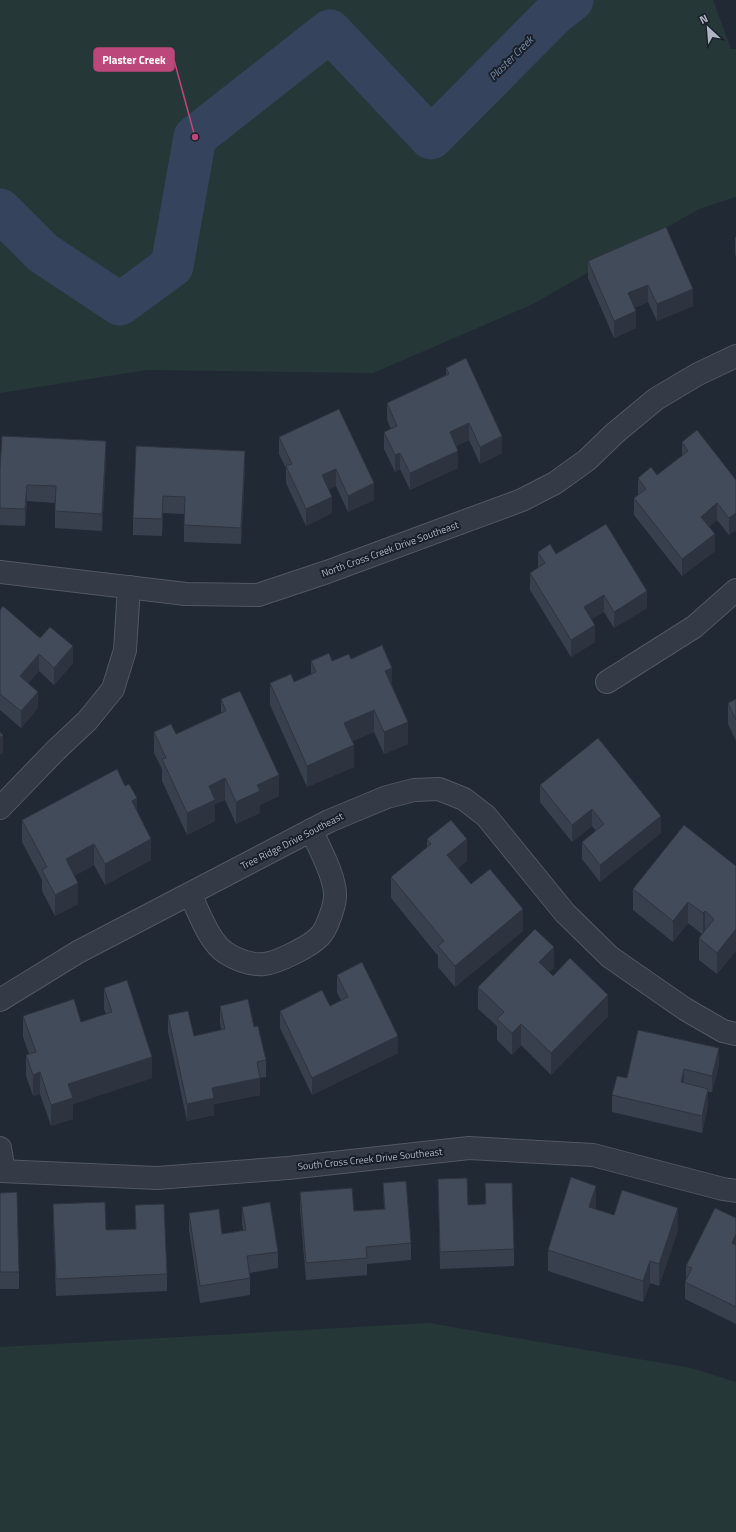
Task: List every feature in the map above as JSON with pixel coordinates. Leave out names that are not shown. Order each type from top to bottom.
[{"type":"street","name":"North Cross Creek Drive Southeast","points":[[0,572],[186,594],[258,595],[493,512],[522,500],[555,483],[587,460],[615,433],[656,399],[698,374],[736,356]]},
{"type":"street","points":[[0,808],[56,750],[87,721],[112,689],[125,650],[129,587]]},
{"type":"street","points":[[607,682],[694,627],[736,590]]},
{"type":"street","name":"Tree Ridge Drive Southeast","points":[[0,1000],[78,952],[329,821],[387,797],[414,790],[439,789],[464,799],[486,816],[565,913],[610,957],[685,1009],[723,1031],[736,1034]]},
{"type":"street","points":[[190,894],[210,936],[225,952],[244,962],[264,964],[293,954],[321,936],[330,916],[335,896],[331,877],[311,830]]},
{"type":"street","points":[[0,1148],[2,1171]]},
{"type":"street","name":"South Cross Creek Drive Southeast","points":[[2,1171],[157,1178],[288,1168],[469,1148],[594,1155],[723,1189],[736,1191]]},
{"type":"shaded area","points":[[0,0],[713,0],[731,49],[736,49],[736,197],[699,209],[533,304],[373,373],[147,370],[0,393]]},
{"type":"shaded area","points":[[429,1323],[691,1368],[736,1382],[736,1532],[0,1532],[0,1347]]},
{"type":"building","points":[[666,227],[693,289],[657,304],[648,285],[628,293],[636,311],[614,321],[588,261]]},
{"type":"building","points":[[466,358],[502,436],[480,447],[469,423],[450,432],[458,451],[410,473],[400,453],[395,455],[384,432],[397,426],[387,403],[449,374],[446,368]]},
{"type":"building","points":[[339,409],[374,483],[348,496],[336,469],[322,475],[332,497],[306,509],[286,466],[292,464],[279,437]]},
{"type":"building","points":[[697,430],[736,480],[736,513],[729,518],[717,503],[701,517],[715,534],[682,559],[634,498],[646,489],[638,478],[651,467],[657,475],[688,451],[682,442]]},
{"type":"building","points":[[2,436],[106,441],[102,514],[55,511],[56,486],[27,485],[25,509],[0,508]]},
{"type":"building","points":[[136,446],[245,451],[241,528],[184,525],[185,497],[163,496],[162,519],[133,518]]},
{"type":"building","points":[[606,524],[647,591],[614,612],[604,595],[584,607],[595,625],[571,640],[530,573],[545,563],[538,552],[550,544],[556,554]]},
{"type":"building","points":[[3,606],[40,638],[50,627],[73,646],[54,668],[39,654],[20,676],[38,692],[21,711],[0,694],[0,610]]},
{"type":"building","points":[[382,645],[392,668],[385,671],[408,722],[384,732],[374,710],[344,723],[354,745],[307,766],[270,683],[291,674],[294,682],[316,672],[311,661],[329,653],[332,661],[349,654],[351,659]]},
{"type":"building","points":[[240,691],[279,775],[257,785],[260,791],[236,802],[225,778],[209,786],[215,800],[187,813],[162,759],[166,758],[154,732],[171,724],[176,734],[226,711],[221,699]]},
{"type":"building","points":[[736,699],[736,720],[728,703]]},
{"type":"building","points":[[598,738],[661,816],[600,865],[582,842],[604,824],[592,809],[572,825],[540,785]]},
{"type":"building","points":[[117,769],[125,786],[129,784],[137,798],[132,801],[151,839],[105,864],[94,844],[66,859],[78,883],[55,895],[42,870],[47,867],[22,820]]},
{"type":"building","points":[[451,820],[467,839],[447,855],[471,884],[490,869],[523,909],[455,966],[438,946],[444,941],[391,877],[431,844],[427,839]]},
{"type":"building","points":[[684,825],[736,866],[736,929],[717,953],[699,938],[714,919],[705,911],[703,913],[688,902],[673,921],[633,889]]},
{"type":"building","points":[[535,929],[554,947],[539,962],[553,976],[570,958],[608,995],[551,1053],[521,1024],[512,1033],[497,1019],[504,1012],[478,987]]},
{"type":"building","points":[[362,962],[398,1036],[312,1078],[280,1011],[322,990],[330,1006],[348,997],[337,975]]},
{"type":"building","points":[[127,980],[152,1057],[68,1084],[73,1098],[51,1105],[40,1072],[33,1075],[26,1055],[36,1052],[23,1016],[74,999],[81,1022],[112,1012],[104,988]]},
{"type":"building","points":[[248,999],[254,1027],[258,1026],[266,1060],[257,1062],[260,1078],[212,1088],[214,1098],[187,1104],[168,1015],[188,1011],[194,1036],[225,1029],[220,1006]]},
{"type":"building","points":[[638,1030],[719,1048],[712,1076],[684,1069],[681,1082],[708,1089],[702,1116],[612,1095],[617,1076],[627,1078]]},
{"type":"building","points":[[571,1177],[596,1186],[589,1207],[614,1215],[622,1190],[678,1208],[659,1264],[650,1261],[643,1281],[548,1250]]},
{"type":"building","points":[[467,1178],[468,1205],[486,1204],[485,1183],[512,1183],[514,1249],[440,1252],[438,1179]]},
{"type":"building","points":[[406,1181],[411,1243],[366,1247],[367,1258],[306,1263],[300,1192],[352,1188],[354,1211],[385,1209],[383,1183]]},
{"type":"building","points":[[17,1192],[19,1272],[0,1272],[0,1193]]},
{"type":"building","points":[[105,1202],[106,1230],[136,1229],[135,1205],[164,1204],[167,1274],[56,1279],[53,1204]]},
{"type":"building","points":[[270,1202],[278,1252],[247,1256],[250,1278],[200,1286],[189,1213],[219,1209],[222,1234],[246,1230],[242,1207]]},
{"type":"building","points":[[715,1208],[736,1218],[736,1234],[732,1243],[736,1245],[736,1307],[685,1282],[692,1268],[686,1266]]},
{"type":"waterway","name":"Plaster Creek","points":[[0,210],[43,253],[120,304],[172,266],[195,137],[330,31],[431,138],[554,14],[572,0]]},
{"type":"place","name":"Plaster Creek","points":[[195,137]]}]
